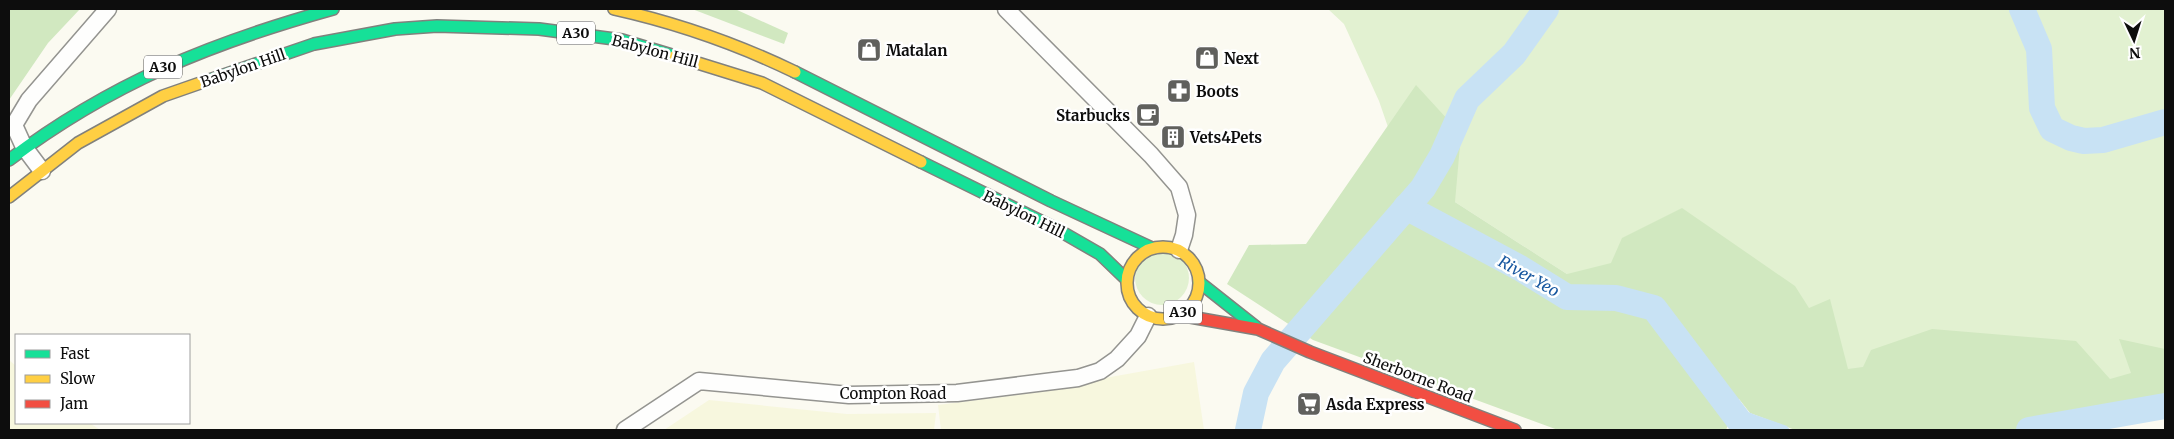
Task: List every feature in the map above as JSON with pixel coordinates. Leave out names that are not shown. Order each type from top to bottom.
[{"type":"main road","name":"Babylon Hill","points":[[9,160],[24,147],[77,112],[116,90],[176,61],[212,45],[266,27],[333,9]]},
{"type":"main road","name":"Babylon Hill","points":[[614,9],[718,37],[777,62],[1083,218],[1152,248]]},
{"type":"main road","name":"Babylon Hill","points":[[9,197],[78,143],[163,96],[314,44],[394,29],[437,26],[539,29],[622,40],[762,83],[1053,227],[1100,254],[1126,279]]},
{"type":"main road","points":[[845,124],[857,102]]},
{"type":"main road","points":[[1126,279],[1134,260],[1152,248],[1161,246],[1179,250]]},
{"type":"main road","name":"A30","points":[[1126,279],[1131,301],[1138,310],[1148,316],[1169,318],[1179,315],[1194,301],[1199,282],[1193,263],[1179,250]]},
{"type":"main road","name":"A30","points":[[1199,282],[1258,329]]},
{"type":"main road","name":"A30","points":[[1179,315],[1258,329]]},
{"type":"main road","name":"Sherborne Road","points":[[1258,329],[1310,352],[1515,430]]},
{"type":"street","points":[[42,171],[24,147],[14,126],[29,100],[108,9]]},
{"type":"street","points":[[1006,9],[1157,161],[1178,187],[1187,215],[1184,235],[1179,250]]},
{"type":"street","name":"Compton Road","points":[[625,430],[699,381],[849,395],[957,393],[1078,378],[1100,371],[1117,359],[1138,336],[1148,316]]},
{"type":"green space","points":[[9,9],[80,9],[48,43],[9,100]]},
{"type":"green space","points":[[692,9],[735,9],[788,33],[784,44]]},
{"type":"green space","points":[[1328,9],[2165,9],[2165,382],[1887,430],[1645,282],[1567,274],[1455,202],[1408,185],[1379,101],[1344,24]]},
{"type":"green space","points":[[1416,85],[1461,134],[1455,202],[1567,274],[1611,263],[1622,238],[1682,208],[1795,286],[1809,308],[1830,299],[1848,369],[1863,367],[1871,350],[1932,329],[2076,341],[2110,379],[2131,373],[2119,339],[2165,349],[2165,417],[2090,430],[1795,430],[1750,413],[1739,399],[1726,430],[1558,430],[1313,340],[1227,284],[1249,245],[1306,244]]},
{"type":"green space","points":[[1162,251],[1172,253],[1181,259],[1187,268],[1189,278],[1187,288],[1181,297],[1172,303],[1162,305],[1152,303],[1143,297],[1137,288],[1135,278],[1137,268],[1143,259],[1152,253]]},
{"type":"green space","points":[[9,360],[15,365],[15,424],[91,424],[100,430],[9,430]]},
{"type":"green space","points":[[1194,362],[1204,430],[941,430],[938,405],[1078,387],[1105,378]]},
{"type":"green space","points":[[709,400],[847,414],[936,413],[934,430],[664,430]]},
{"type":"water","points":[[1750,413],[1787,426],[1790,430],[1736,430],[1740,422]]},
{"type":"waterway","name":"River Yeo","points":[[1248,430],[1256,393],[1273,361],[1423,188],[1442,156],[1467,99],[1514,54],[1546,9]]},
{"type":"waterway","name":"River Yeo","points":[[2022,9],[2039,49],[2042,108],[2052,129],[2071,138],[2084,141],[2103,140],[2165,122]]},
{"type":"waterway","name":"River Yeo","points":[[1406,207],[1520,268],[1567,297],[1616,298],[1654,308],[1740,422],[1754,430]]},
{"type":"waterway","name":"River Yeo","points":[[2029,430],[2165,406]]},
{"type":"traffic: fast","points":[[9,160],[85,109],[124,87],[164,68],[245,36],[333,9]]},
{"type":"traffic: fast","points":[[206,81],[314,44],[395,29],[437,26],[539,29],[622,40],[675,56]]},
{"type":"traffic: fast","points":[[795,72],[1051,201],[1152,248]]},
{"type":"traffic: fast","points":[[921,162],[1053,227],[1100,254],[1126,279]]},
{"type":"traffic: fast","points":[[1199,282],[1256,327]]},
{"type":"traffic: slow","points":[[614,9],[706,35],[751,52],[795,72]]},
{"type":"traffic: slow","points":[[675,56],[762,83],[921,162]]},
{"type":"traffic: slow","points":[[9,197],[78,143],[163,96],[206,81]]},
{"type":"traffic: slow","points":[[1163,247],[1177,250],[1189,257],[1196,269],[1199,283],[1196,297],[1189,309],[1177,316],[1163,319],[1149,316],[1137,309],[1130,297],[1127,283],[1130,269],[1137,257],[1149,250],[1163,247]]},
{"type":"traffic: jam","points":[[1179,315],[1258,329],[1310,352],[1515,430]]},
{"type":"place","name":"Matalan","points":[[869,50]]},
{"type":"place","name":"Next","points":[[1207,58]]},
{"type":"place","name":"Boots","points":[[1179,91]]},
{"type":"place","name":"Starbucks","points":[[1148,115]]},
{"type":"place","name":"Vets4Pets","points":[[1173,137]]},
{"type":"place","name":"Asda Express","points":[[1309,404]]}]
